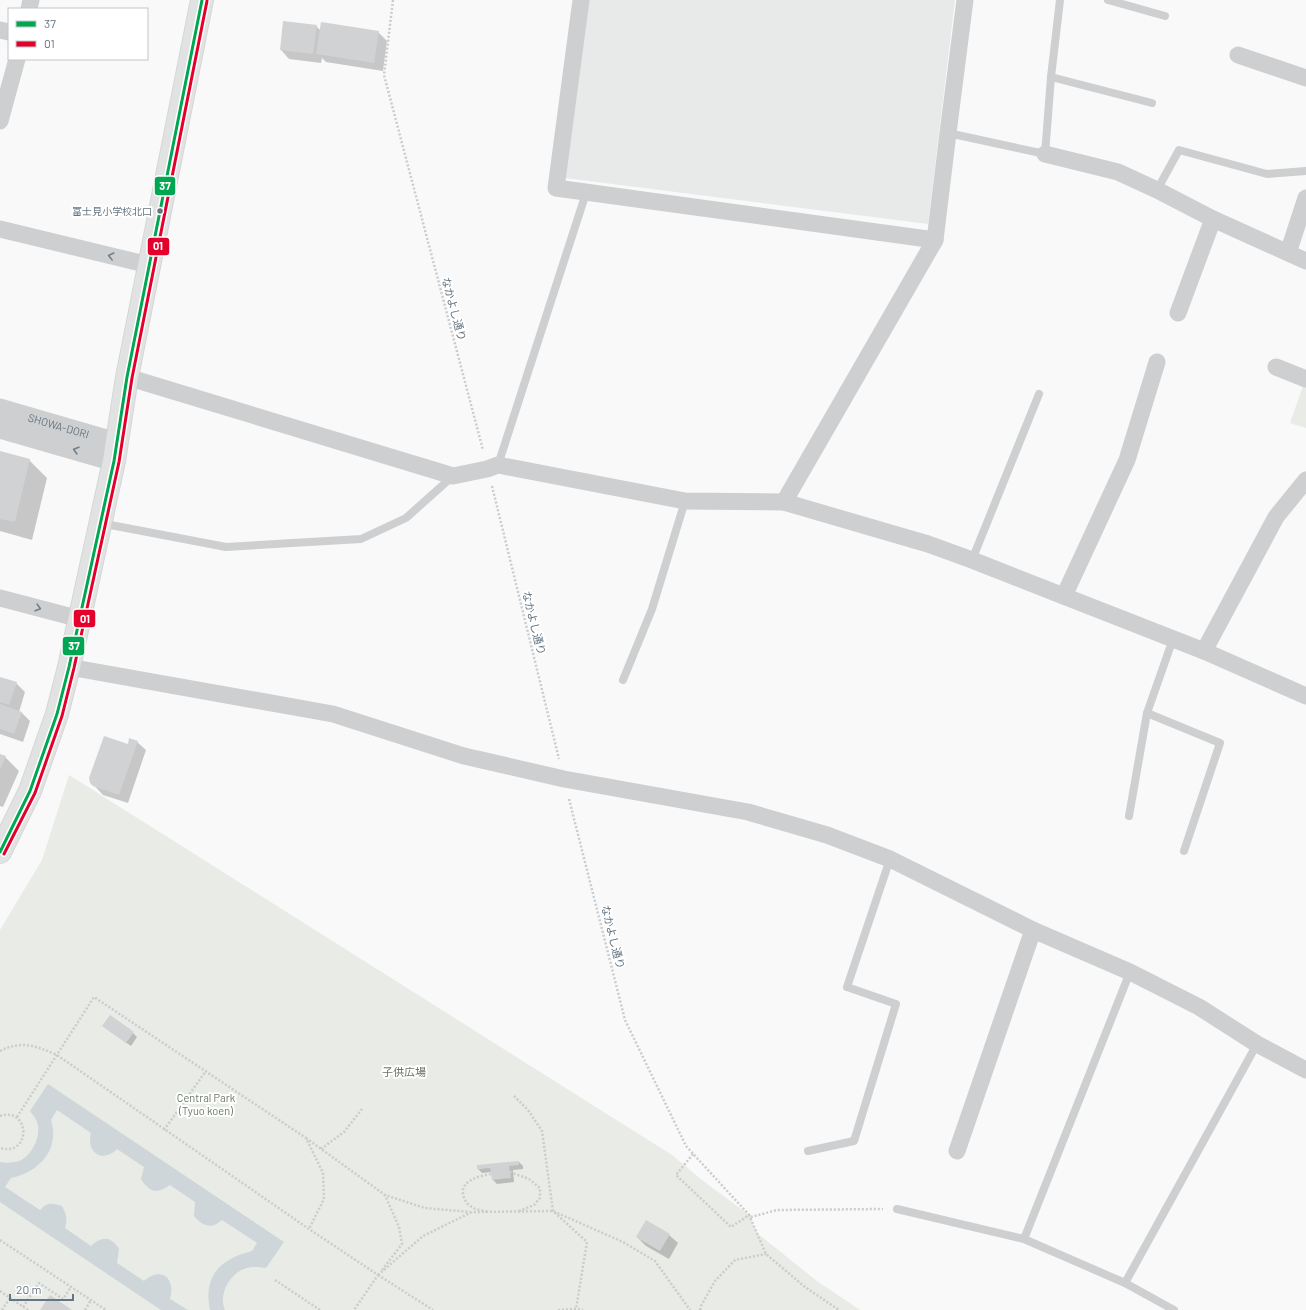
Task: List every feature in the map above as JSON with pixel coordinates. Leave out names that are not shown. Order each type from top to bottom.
[{"type":"main road","points":[[0,852],[30,792],[57,714],[69,667],[115,452],[127,377],[202,0]]},
{"type":"street","points":[[580,0],[556,188],[935,240]]},
{"type":"street","points":[[784,502],[935,240],[965,0]]},
{"type":"street","points":[[1238,56],[1306,78]]},
{"type":"street","points":[[0,121],[17,60]]},
{"type":"street","points":[[1045,154],[1118,172],[1213,219],[1306,261]]},
{"type":"street","points":[[1288,253],[1306,198]]},
{"type":"street","points":[[1178,313],[1213,219]]},
{"type":"street","points":[[0,229],[149,265]]},
{"type":"street","points":[[1064,596],[1127,460],[1157,362]]},
{"type":"street","points":[[1276,367],[1306,378]]},
{"type":"street","points":[[127,377],[453,476],[493,467],[685,501],[784,502],[928,544],[972,560],[1204,651],[1306,696]]},
{"type":"street","name":"SHOWA-DORI","points":[[0,409],[115,452]]},
{"type":"street","name":"SHOWA-DORI","points":[[0,428],[115,452]]},
{"type":"street","points":[[1204,651],[1276,517],[1306,480]]},
{"type":"street","points":[[0,598],[80,619]]},
{"type":"street","points":[[69,667],[333,714],[464,756],[564,779],[748,812],[827,835],[890,859],[1033,930],[1130,972],[1198,1007],[1257,1044],[1306,1070]]},
{"type":"street","points":[[957,1151],[1033,930]]},
{"type":"lane","points":[[948,132],[1045,154],[1051,77],[1060,0]]},
{"type":"lane","points":[[1108,0],[1165,16]]},
{"type":"lane","points":[[1051,77],[1152,103]]},
{"type":"lane","points":[[1157,190],[1179,150],[1267,174],[1306,171]]},
{"type":"lane","points":[[493,467],[586,193]]},
{"type":"lane","points":[[972,560],[1039,394]]},
{"type":"lane","points":[[100,523],[226,547],[361,538],[406,518],[453,476]]},
{"type":"lane","points":[[623,680],[652,609],[685,501]]},
{"type":"lane","points":[[1129,816],[1147,713],[1173,639]]},
{"type":"lane","points":[[1147,713],[1220,743],[1184,851]]},
{"type":"lane","points":[[808,1151],[854,1140],[896,1004],[846,986],[890,859]]},
{"type":"lane","points":[[1024,1239],[1130,972]]},
{"type":"lane","points":[[1125,1283],[1257,1044]]},
{"type":"lane","points":[[897,1208],[1024,1239],[1125,1283],[1174,1310]]},
{"type":"path","name":"なかよし通り","points":[[393,0],[384,75],[493,467],[564,779],[625,1020],[686,1146],[750,1216],[766,1254]]},
{"type":"path","points":[[17,1117],[94,997],[306,1138],[385,1196],[425,1208],[491,1213],[553,1211],[623,1242],[655,1261],[690,1310]]},
{"type":"path","points":[[0,1051],[9,1047],[22,1045],[37,1047],[57,1055],[308,1229],[433,1310]]},
{"type":"path","points":[[164,1130],[206,1071]]},
{"type":"path","points":[[514,1096],[528,1110],[542,1131],[553,1211],[587,1242],[576,1309]]},
{"type":"path","points":[[322,1149],[344,1132],[362,1109]]},
{"type":"path","points":[[0,1116],[9,1114],[17,1117],[23,1124],[24,1130],[24,1136],[18,1146],[7,1150],[0,1148]]},
{"type":"path","points":[[306,1138],[323,1173],[324,1199],[308,1229]]},
{"type":"path","points":[[693,1154],[676,1175],[731,1227],[750,1216],[777,1210],[897,1208]]},
{"type":"path","points":[[510,1172],[530,1179],[540,1188],[540,1198],[534,1205],[516,1212]]},
{"type":"path","points":[[491,1174],[466,1183],[463,1190],[464,1199],[471,1207],[491,1213]]},
{"type":"path","points":[[354,1310],[402,1244],[399,1227],[385,1196]]},
{"type":"path","points":[[378,1275],[423,1236],[472,1212]]},
{"type":"path","points":[[0,1240],[106,1310]]},
{"type":"path","points":[[700,1310],[715,1281],[735,1260],[766,1254],[805,1286],[838,1310]]},
{"type":"path","points":[[275,1280],[320,1310]]},
{"type":"path","points":[[23,1307],[40,1283],[63,1299],[71,1287]]},
{"type":"path","points":[[0,1291],[28,1310]]},
{"type":"path","points":[[2,1310],[10,1298]]},
{"type":"path","points":[[85,1310],[91,1300]]},
{"type":"path","points":[[558,1310],[583,1310]]},
{"type":"shaded area","points":[[588,0],[955,0],[928,224],[565,178]]},
{"type":"shaded area","points":[[48,1084],[284,1242],[266,1268],[249,1267],[239,1272],[230,1280],[226,1286],[223,1298],[225,1310],[210,1310],[208,1298],[212,1278],[223,1264],[241,1254],[252,1251],[257,1243],[222,1220],[211,1226],[207,1226],[201,1222],[194,1216],[195,1202],[170,1185],[157,1191],[154,1191],[148,1187],[141,1179],[144,1167],[117,1149],[106,1156],[96,1154],[91,1146],[91,1133],[57,1110],[51,1120],[53,1140],[50,1150],[45,1158],[39,1165],[31,1170],[11,1178],[5,1187],[40,1210],[50,1204],[62,1206],[66,1217],[65,1228],[91,1246],[103,1239],[113,1242],[119,1249],[117,1263],[144,1281],[156,1275],[166,1276],[171,1285],[170,1299],[188,1310],[161,1310],[0,1202],[0,1162],[10,1163],[19,1161],[28,1155],[32,1150],[37,1139],[38,1127],[36,1119],[30,1111]]},
{"type":"green space","points":[[1303,386],[1306,387],[1306,428],[1290,423]]},
{"type":"green space","name":"Central Park (Tyuo koen)","points":[[69,775],[672,1155],[702,1180],[749,1215],[757,1233],[817,1281],[860,1310],[0,1310],[0,930],[42,860]]},
{"type":"building","points":[[283,21],[317,25],[313,54],[280,50]]},
{"type":"building","points":[[321,22],[379,31],[374,63],[316,54]]},
{"type":"building","points":[[0,451],[30,459],[15,522],[0,519]]},
{"type":"building","points":[[0,677],[17,682],[9,705],[0,702]]},
{"type":"building","points":[[0,704],[22,712],[14,734],[0,729]]},
{"type":"building","points":[[104,736],[128,744],[129,738],[138,741],[119,795],[93,786],[90,783],[89,778]]},
{"type":"building","points":[[0,754],[6,756],[0,770]]},
{"type":"building","points":[[110,1015],[134,1032],[126,1043],[102,1026]]},
{"type":"building","points":[[519,1161],[519,1165],[509,1166],[511,1178],[492,1180],[490,1168],[477,1169],[477,1165]]},
{"type":"building","points":[[646,1220],[670,1234],[660,1251],[636,1237]]},
{"type":"building","points":[[50,1295],[72,1310],[40,1310]]},
{"type":"transit line","name":"37","points":[[0,852],[30,791],[57,714],[69,667],[114,461],[127,377],[202,0]]},
{"type":"transit line","name":"01","points":[[4,854],[35,793],[62,716],[74,668],[119,462],[132,378],[207,1]]},
{"type":"place","name":"富士見小学校北口","points":[[160,211]]},
{"type":"park label","name":"子供広場","points":[[404,1072]]}]
